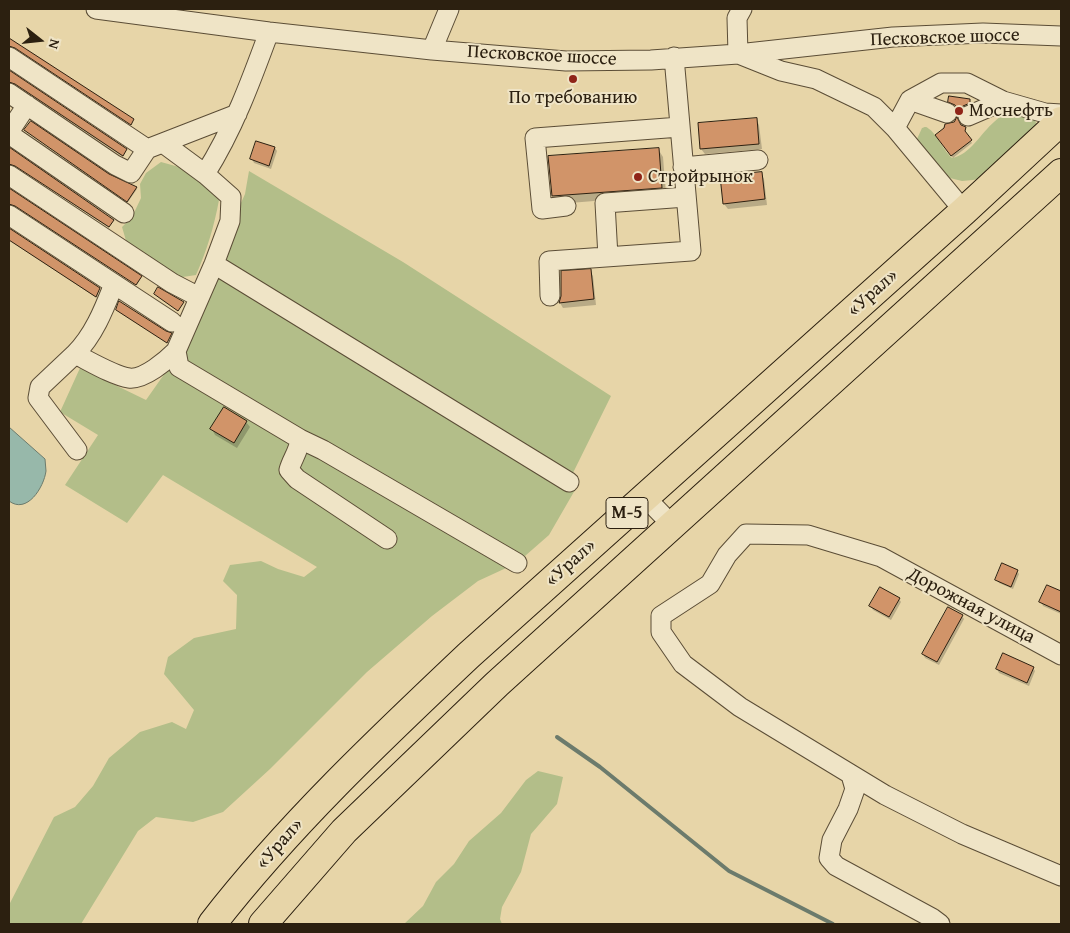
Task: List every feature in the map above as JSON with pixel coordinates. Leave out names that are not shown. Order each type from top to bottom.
[{"type":"highway","name":"«Урал»","points":[[212,924],[304,816],[469,655],[1061,121]]},
{"type":"highway","name":"«Урал»","points":[[263,924],[344,831],[497,684],[1061,174]]},
{"type":"street","name":"Песковское шоссе","points":[[96,9],[269,32],[432,50],[566,61],[636,60],[738,54],[892,37],[983,33],[1055,36]]},
{"type":"street","points":[[432,50],[449,9]]},
{"type":"street","points":[[742,9],[737,18],[738,54],[781,70],[816,79],[874,107],[895,128],[964,210]]},
{"type":"street","points":[[205,174],[220,150],[251,82],[269,32]]},
{"type":"street","points":[[781,49],[777,56],[781,70]]},
{"type":"street","points":[[9,57],[155,146],[205,174],[231,197],[230,221],[214,264],[176,351],[166,361],[145,374],[131,379],[75,354]]},
{"type":"street","points":[[550,296],[549,261],[690,251],[674,57]]},
{"type":"street","points":[[895,128],[910,100],[941,83],[967,83],[1003,101],[1045,113],[1061,114]]},
{"type":"street","points":[[9,92],[115,165],[131,173],[155,146],[236,114]]},
{"type":"street","points":[[910,100],[947,113]]},
{"type":"street","points":[[968,116],[1003,101]]},
{"type":"street","points":[[27,105],[9,133],[124,213]]},
{"type":"street","points":[[566,206],[542,209],[535,138],[680,127]]},
{"type":"street","points":[[683,167],[758,160]]},
{"type":"street","points":[[9,175],[153,270],[199,297]]},
{"type":"street","points":[[608,257],[605,204],[686,197]]},
{"type":"street","points":[[9,215],[172,322]]},
{"type":"street","points":[[214,264],[569,482]]},
{"type":"street","points":[[132,296],[153,270]]},
{"type":"street","points":[[77,450],[38,398],[40,387],[81,348],[96,324],[114,284]]},
{"type":"street","points":[[176,351],[179,367],[300,439],[323,450],[517,563]]},
{"type":"street","points":[[300,439],[299,448],[291,460],[289,470],[297,479],[387,539]]},
{"type":"street","points":[[645,497],[672,526]]},
{"type":"street","name":"Дорожная улица","points":[[851,774],[740,707],[683,664],[660,632],[661,616],[710,584],[726,555],[746,534],[808,535],[881,557],[1061,655]]},
{"type":"street","points":[[851,774],[885,795],[962,834],[1061,876]]},
{"type":"street","points":[[851,774],[855,789],[848,809],[832,840],[829,858],[836,866],[940,924]]},
{"type":"green space","points":[[1014,109],[1034,117],[1037,126],[983,178],[962,181],[950,178],[936,166],[917,139],[922,128],[926,127],[934,134],[952,158],[964,153],[996,120]]},
{"type":"green space","points":[[161,162],[179,167],[199,179],[219,200],[210,238],[196,275],[176,278],[127,244],[122,227],[132,217],[141,198],[140,184],[146,173]]},
{"type":"green space","points":[[249,171],[403,262],[611,396],[569,481],[575,490],[549,535],[517,563],[478,581],[432,616],[367,672],[270,769],[223,812],[193,822],[156,817],[138,831],[81,924],[9,924],[9,905],[54,817],[75,807],[93,786],[109,758],[140,732],[172,722],[186,729],[194,710],[164,674],[168,657],[194,638],[236,629],[237,595],[223,581],[230,565],[261,561],[278,569],[304,577],[317,567],[163,475],[127,523],[65,485],[98,435],[60,412],[80,368],[146,400],[177,356],[199,297],[245,194]]},
{"type":"green space","points":[[538,771],[563,777],[557,804],[531,834],[521,872],[502,907],[500,919],[502,924],[404,924],[423,906],[436,882],[454,864],[469,841],[501,813],[526,780]]},
{"type":"shaded area","points":[[9,427],[45,459],[46,471],[42,484],[34,497],[22,504],[9,501]]},
{"type":"building","points":[[9,38],[134,119],[131,125],[15,48],[9,46]]},
{"type":"building","points":[[9,70],[127,149],[123,156],[15,84],[9,82]]},
{"type":"building","points":[[949,96],[970,99],[970,103],[958,111],[955,105],[948,102]]},
{"type":"building","points":[[957,117],[961,125],[966,127],[965,131],[972,140],[951,156],[935,135],[944,128],[945,124],[954,122]]},
{"type":"building","points":[[757,118],[759,144],[700,149],[698,123]]},
{"type":"building","points":[[31,121],[109,174],[137,187],[127,202],[24,130]]},
{"type":"building","points":[[256,141],[275,147],[269,166],[250,159]]},
{"type":"building","points":[[9,147],[114,220],[109,227],[15,166],[9,164]]},
{"type":"building","points":[[659,148],[662,188],[552,196],[548,156]]},
{"type":"building","points":[[762,172],[765,199],[723,204],[720,176]]},
{"type":"building","points":[[9,188],[142,276],[136,285],[15,206],[9,204]]},
{"type":"building","points":[[9,228],[100,288],[96,297],[9,240]]},
{"type":"building","points":[[591,269],[594,299],[559,303],[561,296],[561,271]]},
{"type":"building","points":[[158,287],[184,302],[178,311],[154,294]]},
{"type":"building","points":[[119,301],[172,333],[167,343],[116,310]]},
{"type":"building","points":[[224,407],[247,421],[234,443],[210,429]]},
{"type":"building","points":[[1002,563],[1018,570],[1011,587],[995,580]]},
{"type":"building","points":[[1047,585],[1061,591],[1061,612],[1039,602]]},
{"type":"building","points":[[880,587],[900,598],[889,617],[869,606]]},
{"type":"building","points":[[948,607],[963,615],[937,662],[922,654]]},
{"type":"building","points":[[1003,653],[1034,667],[1027,683],[996,669]]},
{"type":"waterway","points":[[557,737],[600,767],[729,871],[833,924]]},
{"type":"place","name":"По требованию","points":[[573,79]]},
{"type":"place","name":"Моснефть","points":[[959,111]]},
{"type":"place","name":"Стройрынок","points":[[638,177]]}]
